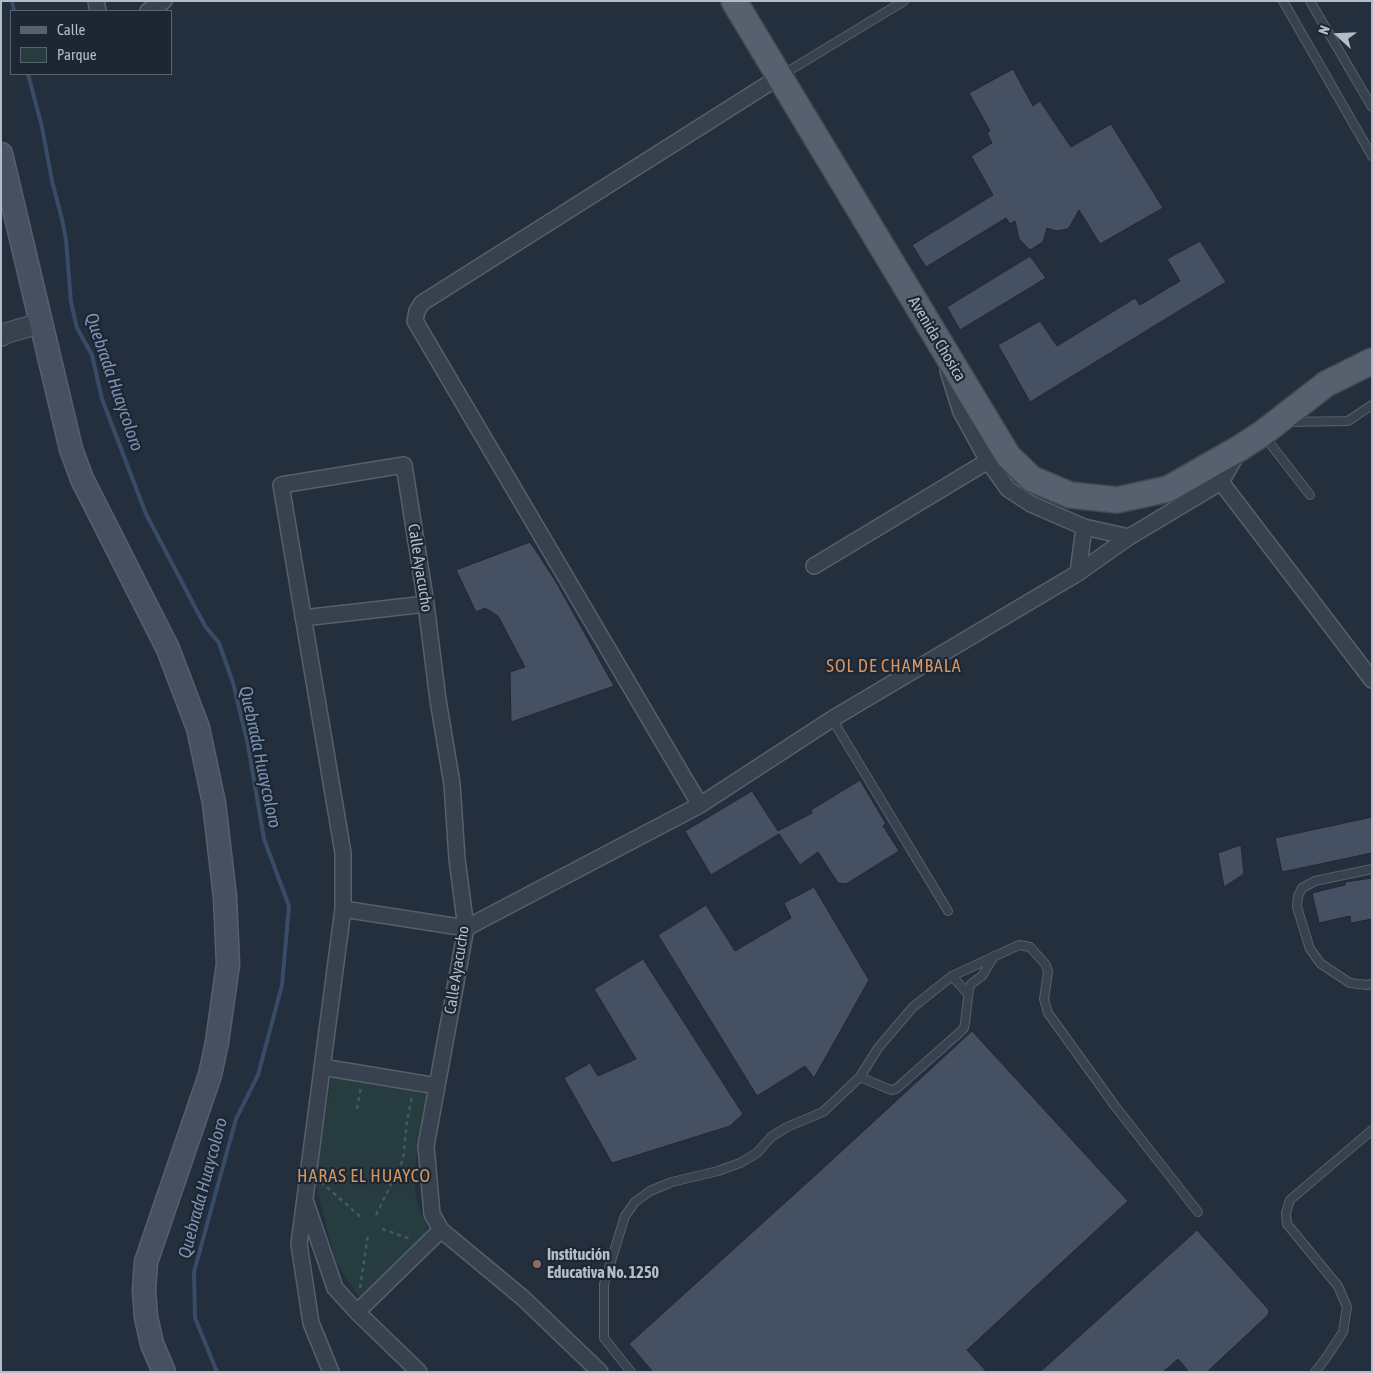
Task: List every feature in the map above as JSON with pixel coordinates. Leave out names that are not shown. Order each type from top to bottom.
[{"type":"main road","name":"Avenida Chosica","points":[[734,1],[1008,456],[1032,479],[1070,495],[1117,500],[1168,489],[1240,448],[1270,428],[1326,384],[1372,361]]},
{"type":"main road","points":[[1,154],[71,449],[82,479],[168,649],[198,728],[214,803],[225,897],[228,964],[217,1042],[210,1075],[146,1262],[144,1290],[146,1317],[152,1344],[164,1372]]},
{"type":"street","points":[[150,10],[164,1]]},
{"type":"street","points":[[700,805],[415,321],[417,311],[422,303],[779,77]]},
{"type":"street","points":[[1,336],[41,323]]},
{"type":"street","points":[[937,338],[961,412],[988,461],[1008,489],[1031,504],[1084,527],[1130,536]]},
{"type":"street","points":[[343,909],[466,928],[700,805],[832,719],[1078,573],[1130,536],[1221,482],[1240,448]]},
{"type":"street","points":[[814,566],[988,461]]},
{"type":"street","name":"Calle Ayacucho","points":[[303,618],[280,484],[404,465],[452,784],[457,859],[466,928],[426,1146],[432,1214],[441,1230],[522,1298],[600,1372]]},
{"type":"street","points":[[1221,482],[1372,680]]},
{"type":"street","points":[[1078,573],[1084,527]]},
{"type":"street","points":[[331,1372],[311,1323],[299,1244],[343,909],[343,853],[303,618],[426,604]]},
{"type":"street","points":[[322,1067],[437,1086]]},
{"type":"street","points":[[305,1198],[335,1288],[419,1372]]},
{"type":"street","points":[[357,1312],[441,1230]]},
{"type":"lane","points":[[779,77],[904,1]]},
{"type":"lane","points":[[1283,1],[1372,156]]},
{"type":"lane","points":[[1310,1],[1372,107]]},
{"type":"lane","points":[[1310,494],[1270,428],[1348,421],[1372,405]]},
{"type":"lane","points":[[832,719],[948,911]]},
{"type":"lane","points":[[1372,869],[1315,881],[1302,888],[1298,896],[1297,907],[1310,949],[1321,964],[1350,983],[1372,984]]},
{"type":"lane","points":[[631,1372],[604,1338],[604,1284],[626,1216],[635,1202],[650,1191],[672,1182],[718,1171],[740,1163],[757,1153],[771,1137],[787,1127],[823,1112],[860,1077],[878,1048],[913,1007],[952,976],[1018,945],[1030,947],[1046,966],[1048,972],[1044,999],[1048,1013],[1115,1106],[1198,1212]]},
{"type":"lane","points":[[860,1077],[891,1090],[896,1089],[964,1028],[971,984],[982,976],[994,956]]},
{"type":"lane","points":[[952,976],[968,994]]},
{"type":"lane","points":[[1315,1372],[1343,1332],[1347,1307],[1338,1286],[1287,1224],[1286,1213],[1290,1200],[1372,1130]]},
{"type":"path","points":[[357,1110],[362,1074]]},
{"type":"path","points":[[376,1215],[403,1160],[407,1121],[415,1082]]},
{"type":"path","points":[[308,1171],[363,1219]]},
{"type":"path","points":[[382,1229],[426,1245]]},
{"type":"path","points":[[357,1312],[368,1236]]},
{"type":"green space","points":[[332,1073],[428,1086],[416,1158],[415,1190],[420,1211],[430,1232],[359,1297],[335,1261],[315,1181]]},
{"type":"building","points":[[1013,69],[1033,106],[1040,101],[1071,147],[1111,124],[1163,208],[1100,244],[1079,210],[1067,229],[1057,231],[1047,228],[1043,242],[1030,250],[1019,239],[1015,221],[1010,224],[1006,218],[926,267],[912,245],[993,195],[971,156],[992,143],[987,133],[990,131],[969,93]]},
{"type":"building","points":[[1200,241],[1226,282],[1030,402],[998,345],[1040,321],[1057,346],[1135,298],[1140,305],[1180,281],[1167,259]]},
{"type":"building","points":[[1030,256],[1046,278],[960,330],[947,307]]},
{"type":"building","points":[[530,542],[555,580],[614,686],[511,722],[510,672],[525,667],[498,616],[485,608],[476,612],[456,570]]},
{"type":"building","points":[[860,780],[886,824],[883,826],[899,851],[846,884],[838,883],[818,852],[800,865],[779,834],[711,875],[685,831],[752,791],[778,831],[812,813],[811,810]]},
{"type":"building","points":[[1372,817],[1372,853],[1282,872],[1275,838]]},
{"type":"building","points":[[1241,845],[1244,874],[1224,887],[1218,853]]},
{"type":"building","points":[[1372,878],[1372,919],[1351,923],[1350,916],[1319,923],[1312,893],[1345,885],[1345,882]]},
{"type":"building","points":[[814,887],[869,980],[814,1078],[805,1066],[757,1096],[658,935],[706,905],[735,951],[791,918],[784,903]]},
{"type":"building","points":[[643,959],[743,1114],[730,1126],[612,1163],[564,1078],[590,1063],[598,1076],[636,1059],[594,989]]},
{"type":"building","points":[[972,1031],[1128,1201],[967,1350],[987,1372],[653,1372],[629,1344]]},
{"type":"building","points":[[1197,1230],[1269,1310],[1268,1315],[1207,1372],[1189,1372],[1178,1359],[1163,1372],[1040,1372]]},
{"type":"waterway","name":"Quebrada Huaycoloro","points":[[12,1],[14,10]]},
{"type":"waterway","name":"Quebrada Huaycoloro","points":[[28,75],[42,127],[52,181],[62,219],[66,240],[71,302],[77,328],[92,355],[102,399],[146,514],[205,626],[219,643],[233,683],[248,745],[264,839],[289,906],[282,985],[258,1075],[236,1119],[194,1272],[195,1318],[217,1372]]},
{"type":"place","name":"Institución Educativa No. 1250","points":[[537,1264]]},
{"type":"district","name":"SOL DE CHAMBALA","points":[[894,666]]},
{"type":"district","name":"HARAS EL HUAYCO","points":[[364,1176]]}]
